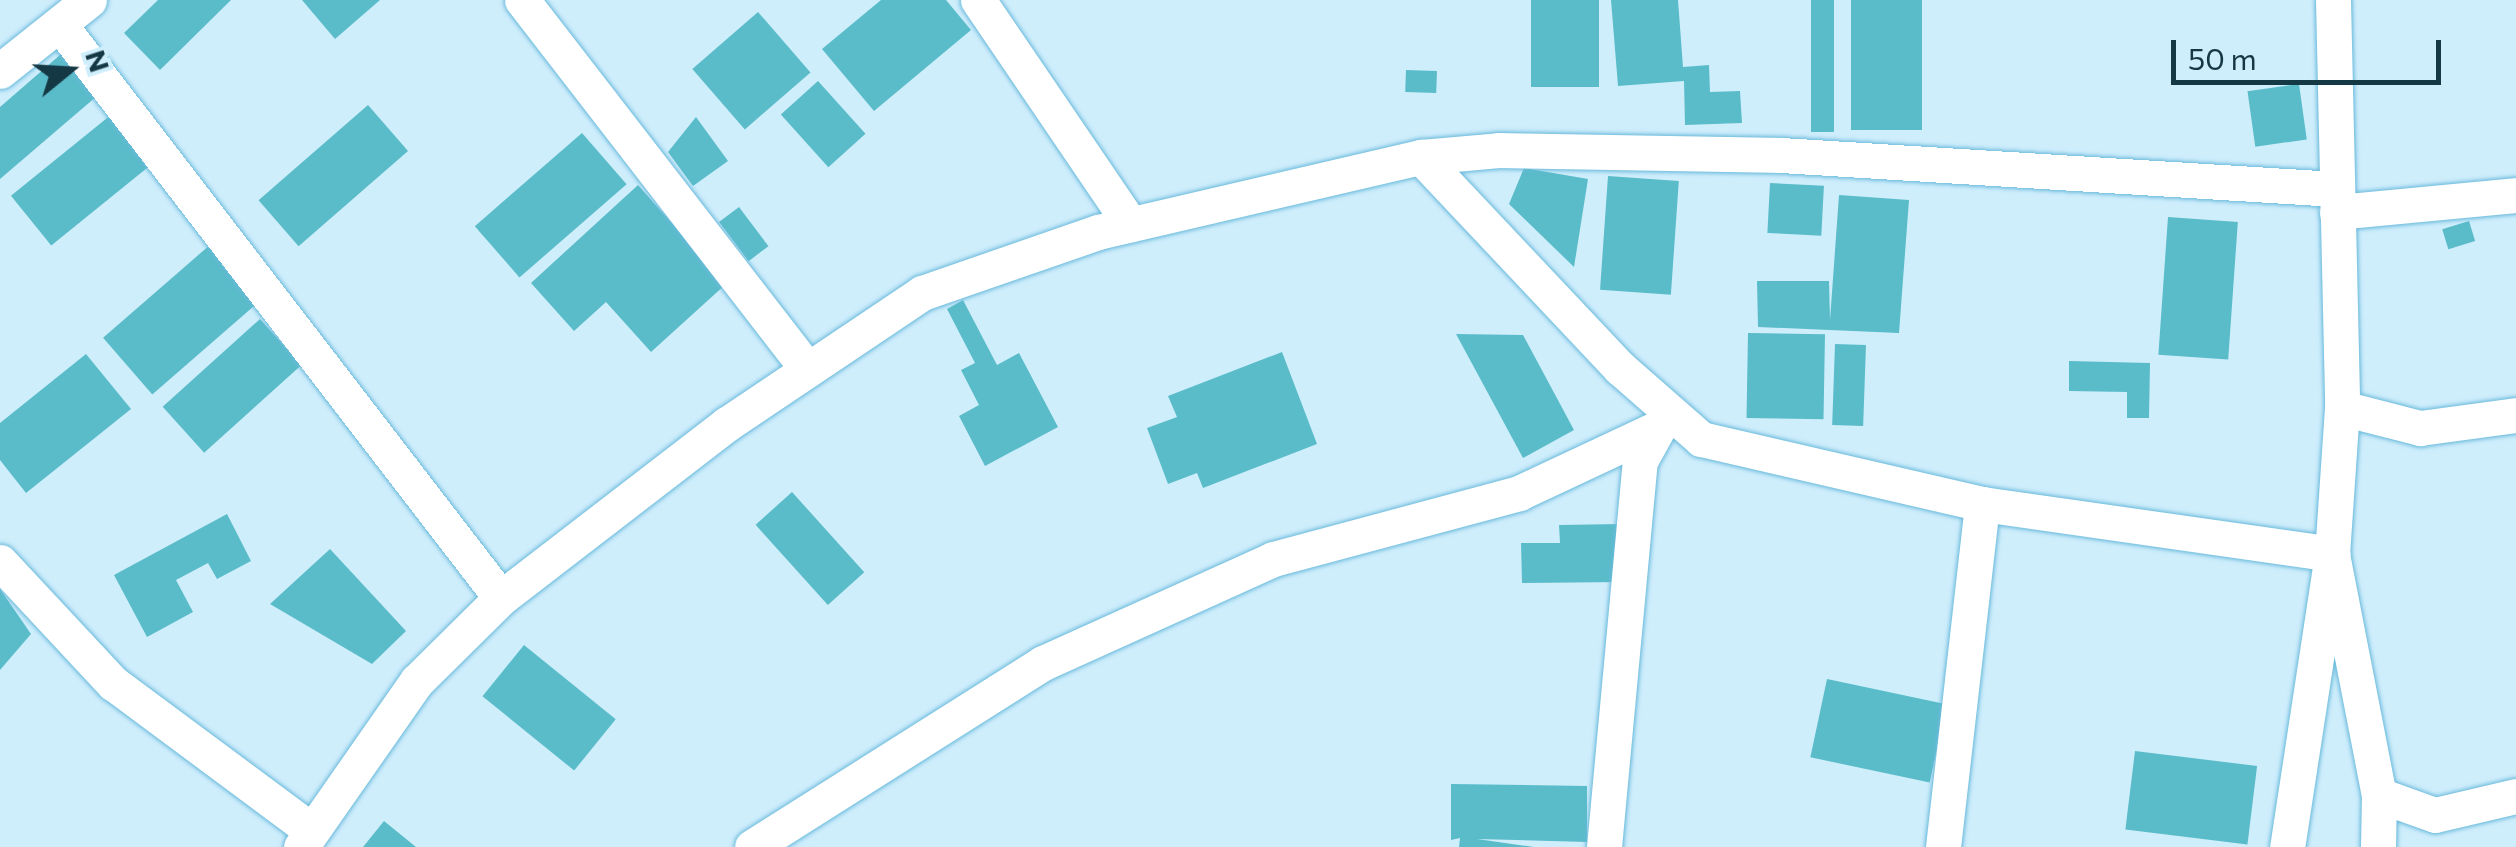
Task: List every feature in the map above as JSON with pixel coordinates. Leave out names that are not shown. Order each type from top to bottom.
[{"type":"street","points":[[0,71],[89,0]]},
{"type":"street","points":[[522,0],[806,368]]},
{"type":"street","points":[[978,0],[1130,224]]},
{"type":"street","points":[[2286,847],[2332,554],[2342,408],[2333,0]]},
{"type":"street","points":[[60,26],[502,598]]},
{"type":"street","points":[[0,562],[113,683],[305,837],[418,680],[502,598],[806,368],[922,293],[1130,224],[1421,156],[1781,155],[2336,201],[2516,194]]},
{"type":"street","points":[[1421,156],[1620,368],[1701,439],[1982,504],[2332,554]]},
{"type":"street","points":[[2342,408],[2420,428],[2516,415]]},
{"type":"street","points":[[752,847],[1043,663],[1273,560],[1519,493],[1658,428],[1640,461],[1604,847]]},
{"type":"street","points":[[1943,847],[1982,504]]},
{"type":"street","points":[[2332,554],[2378,795],[2378,847]]},
{"type":"street","points":[[2378,795],[2435,815],[2516,796]]},
{"type":"building","points":[[158,0],[231,0],[160,70],[124,33]]},
{"type":"building","points":[[302,0],[380,0],[335,39]]},
{"type":"building","points":[[881,0],[946,0],[971,30],[874,111],[822,49]]},
{"type":"building","points":[[1531,0],[1599,0],[1599,87],[1531,87]]},
{"type":"building","points":[[1611,0],[1678,0],[1683,67],[1709,65],[1710,92],[1740,91],[1742,123],[1685,125],[1684,81],[1618,86]]},
{"type":"building","points":[[1811,0],[1834,0],[1834,132],[1811,132]]},
{"type":"building","points":[[1851,0],[1922,0],[1922,130],[1851,130]]},
{"type":"building","points":[[758,12],[810,72],[745,129],[692,69]]},
{"type":"building","points":[[68,48],[104,90],[0,179],[0,107]]},
{"type":"building","points":[[1406,70],[1437,71],[1436,93],[1405,92]]},
{"type":"building","points":[[818,81],[866,134],[828,167],[781,114]]},
{"type":"building","points":[[2299,84],[2307,139],[2255,147],[2248,91]]},
{"type":"building","points":[[368,105],[408,151],[299,246],[259,200]]},
{"type":"building","points":[[112,114],[152,164],[51,246],[11,196]]},
{"type":"building","points":[[696,117],[728,161],[693,186],[668,152]]},
{"type":"building","points":[[582,133],[627,184],[519,277],[475,226]]},
{"type":"building","points":[[1524,168],[1588,179],[1574,267],[1509,204]]},
{"type":"building","points":[[1608,176],[1679,181],[1671,295],[1600,290]]},
{"type":"building","points":[[1770,183],[1824,186],[1821,236],[1767,233]]},
{"type":"building","points":[[638,185],[726,284],[651,352],[606,302],[574,331],[531,283]]},
{"type":"building","points":[[1839,195],[1909,200],[1899,333],[1758,327],[1757,281],[1829,281],[1830,320]]},
{"type":"building","points":[[739,207],[768,246],[749,261],[719,222]]},
{"type":"building","points":[[2168,217],[2238,222],[2228,360],[2158,355]]},
{"type":"building","points":[[2469,221],[2475,241],[2448,249],[2442,229]]},
{"type":"building","points":[[211,244],[260,301],[152,394],[103,338]]},
{"type":"building","points":[[963,300],[997,365],[1019,353],[1058,427],[985,466],[959,416],[979,405],[961,370],[975,363],[947,309]]},
{"type":"building","points":[[260,319],[301,365],[204,453],[163,407]]},
{"type":"building","points":[[1748,333],[1825,334],[1824,419],[1747,418]]},
{"type":"building","points":[[1456,334],[1523,335],[1574,430],[1523,458]]},
{"type":"building","points":[[1835,344],[1866,345],[1863,426],[1832,425]]},
{"type":"building","points":[[1282,352],[1317,444],[1203,488],[1197,473],[1168,484],[1147,428],[1177,417],[1168,396]]},
{"type":"building","points":[[86,354],[131,409],[26,493],[0,460],[0,423]]},
{"type":"building","points":[[2069,361],[2150,363],[2149,418],[2127,418],[2127,392],[2069,391]]},
{"type":"building","points":[[792,492],[864,572],[828,605],[756,525]]},
{"type":"building","points":[[227,514],[251,561],[217,579],[208,563],[176,580],[193,612],[147,637],[114,575]]},
{"type":"building","points":[[1622,524],[1623,582],[1522,583],[1521,543],[1560,543],[1559,525]]},
{"type":"building","points":[[330,549],[406,631],[372,664],[270,604]]},
{"type":"building","points":[[0,589],[31,634],[0,670]]},
{"type":"building","points":[[524,645],[616,719],[574,771],[482,696]]},
{"type":"building","points":[[1827,679],[1946,704],[1930,783],[1810,757]]},
{"type":"building","points":[[2135,751],[2257,766],[2247,844],[2125,829]]},
{"type":"building","points":[[1451,784],[1587,786],[1587,842],[1477,839],[1534,847],[1459,847],[1460,838],[1451,840]]},
{"type":"building","points":[[384,821],[416,847],[363,847]]}]
